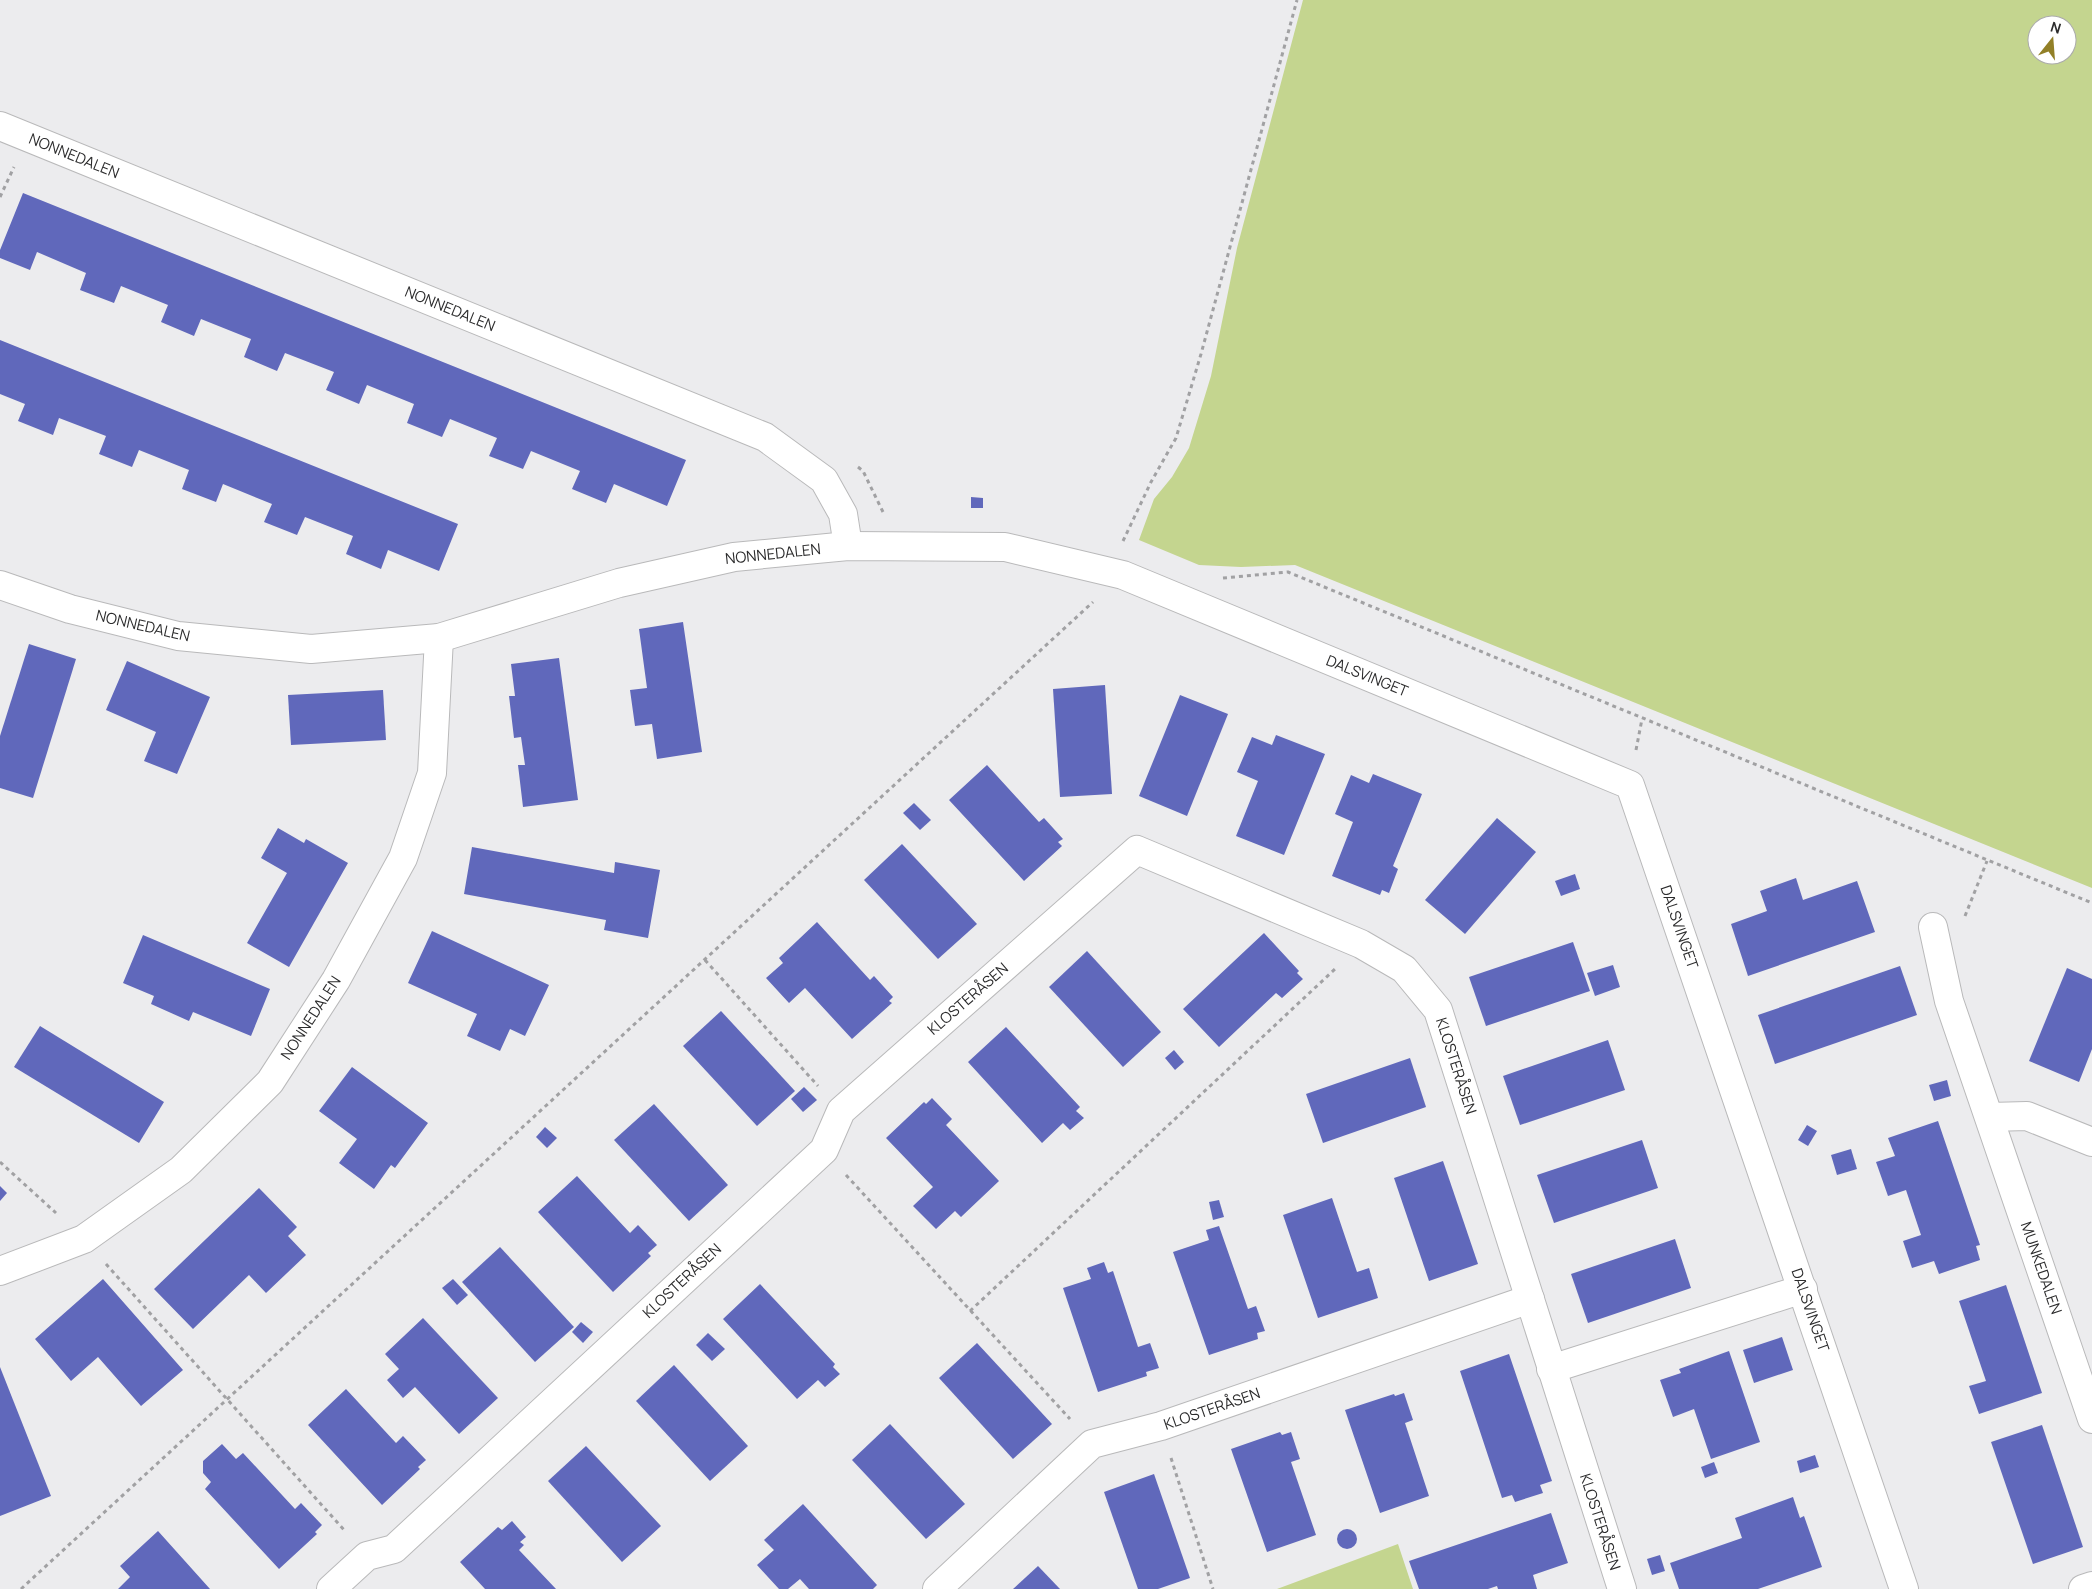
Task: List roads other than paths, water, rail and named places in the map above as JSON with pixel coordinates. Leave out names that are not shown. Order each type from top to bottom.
[{"type":"street","name":"NONNEDALEN","points":[[0,126],[765,436],[824,480],[843,514],[848,546]]},
{"type":"street","name":"NONNEDALEN","points":[[0,585],[70,609],[178,636],[312,650],[439,638],[619,582],[734,557],[848,546],[1004,547],[1123,575]]},
{"type":"street","name":"DALSVINGET","points":[[1123,575],[1630,785],[1904,1589]]},
{"type":"street","name":"NONNEDALEN","points":[[0,1271],[84,1238],[181,1170],[270,1082],[336,980],[403,858],[432,773],[439,638]]},
{"type":"street","name":"KLOSTERÅSEN","points":[[331,1589],[367,1556],[394,1548],[824,1150],[841,1111],[1137,850],[1361,944],[1404,969],[1438,1010],[1622,1589]]},
{"type":"street","name":"MUNKEDALEN","points":[[1933,927],[1949,1001],[2092,1419]]},
{"type":"street","points":[[1990,1118],[2027,1116],[2092,1142]]},
{"type":"street","points":[[1551,1368],[1803,1289]]},
{"type":"street","name":"KLOSTERÅSEN","points":[[937,1589],[1092,1444],[1161,1426],[1530,1299]]},
{"type":"street","points":[[2083,1589],[2092,1586]]}]
